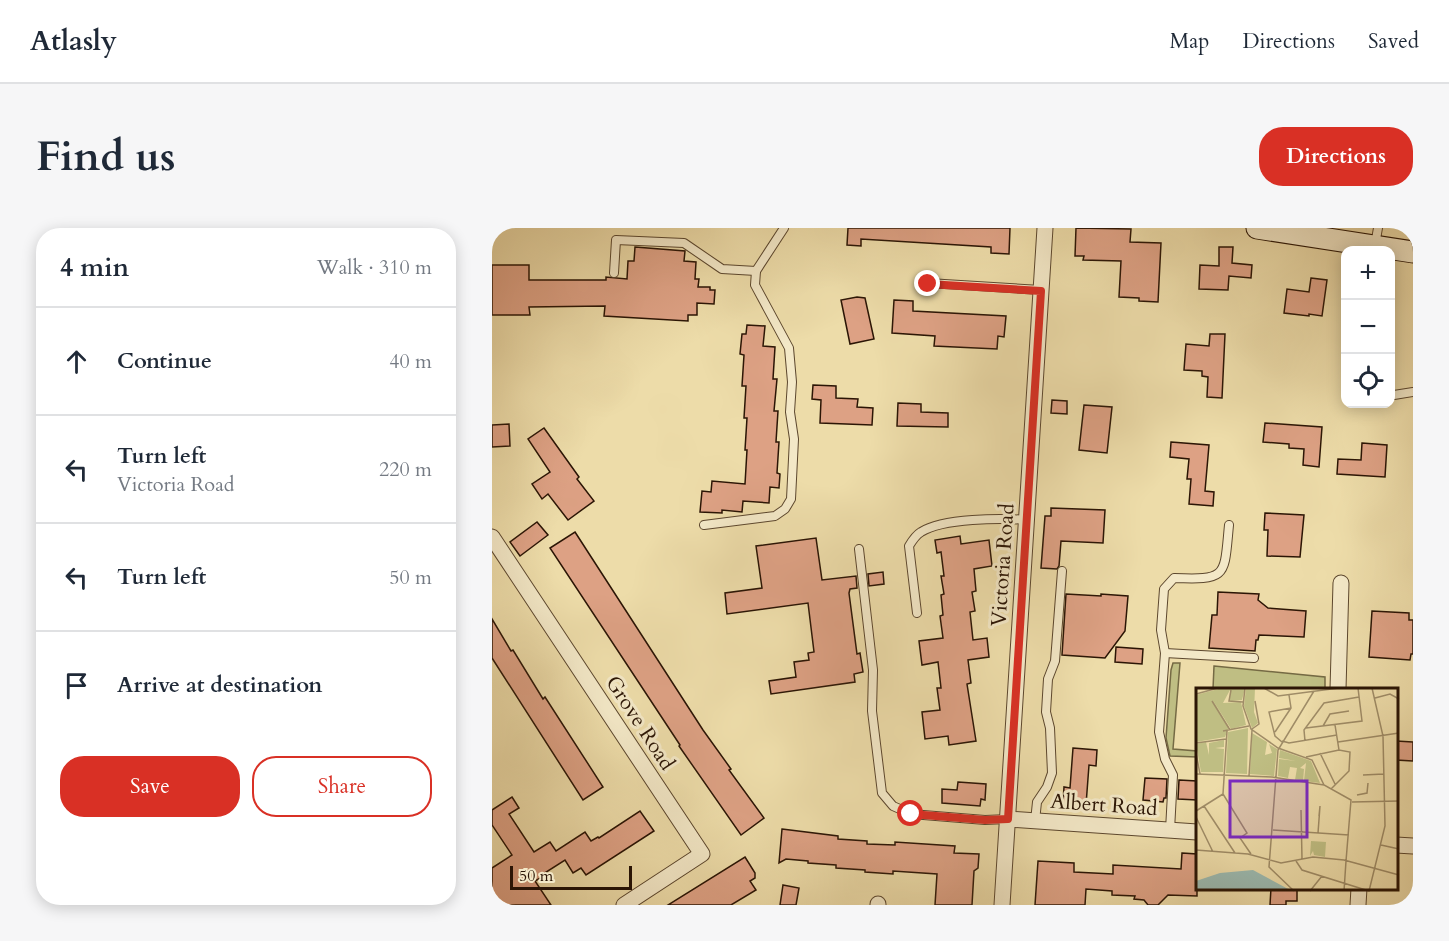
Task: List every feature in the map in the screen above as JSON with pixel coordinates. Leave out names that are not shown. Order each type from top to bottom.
[{"type":"street","name":"Victoria Road","points":[[1002,905],[1045,228]]},
{"type":"street","points":[[1257,228],[1376,237],[1413,252]]},
{"type":"street","name":"Grove Road","points":[[492,537],[702,854],[624,905]]},
{"type":"street","points":[[1338,688],[1341,583]]},
{"type":"street","name":"Albert Road","points":[[1008,819],[1196,832]]},
{"type":"street","points":[[1398,844],[1413,846]]},
{"type":"street","points":[[1358,905],[1359,890]]},
{"type":"lane","points":[[704,525],[775,516],[785,509],[791,499],[794,440],[790,412],[792,382],[789,348],[755,285],[756,270],[784,228]]},
{"type":"lane","points":[[614,273],[616,240],[684,243],[722,269],[756,270]]},
{"type":"lane","points":[[928,284],[1041,291]]},
{"type":"lane","points":[[1395,395],[1413,392]]},
{"type":"lane","points":[[917,613],[909,546],[920,532],[943,524],[1004,519],[1027,520]]},
{"type":"lane","points":[[1170,830],[1173,775],[1165,759],[1159,732],[1165,653],[1161,630],[1164,589],[1174,578],[1205,579],[1218,574],[1226,564],[1229,525]]},
{"type":"lane","points":[[859,549],[873,670],[872,711],[882,793],[893,806],[911,814],[985,820],[1008,819]]},
{"type":"lane","points":[[1035,821],[1036,802],[1047,788],[1052,773],[1047,701],[1048,679],[1055,661],[1062,571]]},
{"type":"lane","points":[[1165,653],[1254,658]]},
{"type":"shaded area","points":[[1173,663],[1180,663],[1173,749],[1196,751],[1196,757],[1170,756],[1166,738]]},
{"type":"shaded area","points":[[1214,666],[1325,677],[1325,688],[1213,688]]},
{"type":"building","points":[[848,228],[1010,228],[1009,254],[991,253],[991,247],[861,239],[861,246],[847,245]]},
{"type":"building","points":[[1076,228],[1131,229],[1130,242],[1161,243],[1158,302],[1119,297],[1121,261],[1083,260],[1084,256],[1075,256]]},
{"type":"building","points":[[635,247],[685,251],[684,261],[696,262],[695,279],[699,279],[698,287],[710,287],[710,290],[715,290],[714,304],[697,303],[697,315],[688,315],[688,321],[604,316],[605,306],[529,307],[530,315],[492,315],[492,265],[529,265],[529,280],[606,280],[606,277],[627,279],[628,261],[634,261]]},
{"type":"building","points":[[1219,247],[1233,247],[1232,263],[1252,265],[1251,278],[1229,276],[1228,290],[1199,289],[1200,265],[1219,266]]},
{"type":"building","points":[[1311,278],[1327,280],[1322,316],[1284,313],[1287,289],[1309,292]]},
{"type":"building","points":[[865,298],[874,339],[850,344],[841,300]]},
{"type":"building","points":[[894,300],[913,301],[913,311],[1006,316],[1004,337],[998,336],[997,349],[934,346],[935,336],[892,333]]},
{"type":"building","points":[[747,325],[765,326],[763,346],[775,347],[773,379],[777,379],[774,411],[778,411],[776,442],[779,442],[777,473],[780,474],[779,488],[770,487],[769,503],[743,501],[742,512],[722,510],[722,513],[700,512],[702,491],[711,492],[712,481],[745,484],[746,386],[742,386],[744,355],[740,354],[742,334],[746,334]]},
{"type":"building","points":[[1210,334],[1225,334],[1222,398],[1207,397],[1208,377],[1202,376],[1202,371],[1184,370],[1186,344],[1209,346]]},
{"type":"building","points":[[813,385],[836,386],[836,398],[858,399],[857,407],[873,408],[872,425],[820,423],[821,400],[812,399]]},
{"type":"building","points":[[1052,400],[1067,401],[1067,414],[1051,413]]},
{"type":"building","points":[[898,403],[921,404],[921,412],[948,413],[948,427],[897,426]]},
{"type":"building","points":[[1084,405],[1112,407],[1107,453],[1079,450]]},
{"type":"building","points":[[1265,423],[1322,427],[1319,467],[1303,465],[1304,449],[1289,448],[1289,444],[1263,442]]},
{"type":"building","points":[[509,424],[510,446],[492,447],[492,425]]},
{"type":"building","points":[[544,428],[594,501],[568,520],[548,494],[542,499],[532,484],[550,472],[528,439]]},
{"type":"building","points":[[1171,442],[1209,445],[1205,491],[1214,492],[1213,506],[1189,504],[1191,479],[1187,479],[1189,459],[1170,457]]},
{"type":"building","points":[[1362,443],[1387,445],[1385,477],[1337,474],[1338,459],[1361,460]]},
{"type":"building","points":[[1051,508],[1105,510],[1103,543],[1061,541],[1057,569],[1041,568],[1045,516],[1051,516]]},
{"type":"building","points":[[1265,513],[1304,515],[1300,557],[1267,556],[1268,530],[1264,530]]},
{"type":"building","points":[[537,522],[548,535],[520,556],[510,542]]},
{"type":"building","points":[[575,532],[703,730],[731,769],[729,770],[764,818],[741,835],[679,746],[550,548]]},
{"type":"building","points":[[960,536],[961,544],[989,540],[992,566],[974,569],[976,591],[972,592],[975,611],[970,612],[973,640],[987,638],[989,657],[968,660],[971,683],[967,684],[976,741],[949,745],[948,736],[925,739],[922,712],[940,710],[937,688],[941,688],[938,662],[922,665],[919,641],[943,638],[940,616],[943,615],[941,595],[944,594],[941,576],[944,576],[941,552],[937,553],[935,540]]},
{"type":"building","points":[[816,538],[822,580],[856,576],[857,588],[850,589],[849,593],[857,654],[860,653],[863,672],[854,674],[855,682],[771,694],[769,681],[796,677],[794,662],[809,660],[808,653],[814,652],[808,603],[727,614],[725,593],[762,588],[756,546]]},
{"type":"building","points":[[883,572],[884,584],[869,586],[868,574]]},
{"type":"building","points":[[1218,592],[1259,594],[1258,600],[1268,608],[1306,611],[1304,637],[1259,635],[1255,651],[1209,648],[1212,615],[1217,615]]},
{"type":"building","points":[[1066,594],[1128,596],[1125,631],[1105,658],[1062,655]]},
{"type":"building","points":[[1372,611],[1409,613],[1409,620],[1413,620],[1413,654],[1410,660],[1369,657]]},
{"type":"building","points":[[492,619],[603,787],[583,800],[492,658]]},
{"type":"building","points":[[1116,647],[1143,649],[1142,664],[1115,662]]},
{"type":"building","points":[[1398,741],[1413,742],[1413,761],[1398,760]]},
{"type":"building","points":[[1073,748],[1097,750],[1096,766],[1089,765],[1086,805],[1063,803],[1064,787],[1070,788]]},
{"type":"building","points":[[1145,778],[1167,779],[1166,798],[1163,802],[1143,800]]},
{"type":"building","points":[[1179,780],[1196,781],[1196,800],[1178,799]]},
{"type":"building","points":[[958,782],[986,784],[985,800],[981,799],[980,806],[942,803],[942,789],[957,790]]},
{"type":"building","points":[[512,797],[519,808],[509,814],[534,852],[550,842],[556,851],[585,832],[591,841],[599,838],[640,811],[654,831],[586,875],[581,868],[573,873],[565,860],[543,874],[544,876],[535,881],[551,905],[499,905],[492,894],[492,868],[512,855],[492,825],[492,810]]},
{"type":"building","points":[[782,829],[838,836],[838,839],[867,841],[867,844],[895,845],[895,842],[955,846],[954,853],[979,854],[978,868],[974,871],[972,905],[935,905],[937,874],[865,872],[865,870],[836,868],[836,865],[786,859],[779,863]]},
{"type":"building","points":[[1182,853],[1196,854],[1197,896],[1168,895],[1158,905],[1148,905],[1144,900],[1134,899],[1135,896],[1112,895],[1112,891],[1086,889],[1085,905],[1035,905],[1038,861],[1074,863],[1074,872],[1113,874],[1113,865],[1181,869]]},
{"type":"building","points":[[745,857],[755,873],[755,878],[750,881],[756,890],[731,905],[668,905]]},
{"type":"building","points":[[783,885],[799,888],[796,905],[780,905]]},
{"type":"building","points":[[1271,890],[1297,890],[1297,901],[1286,901],[1286,905],[1270,905]]},
{"type":"route","points":[[911,814],[985,820],[1008,819],[1041,291],[928,284]]}]
